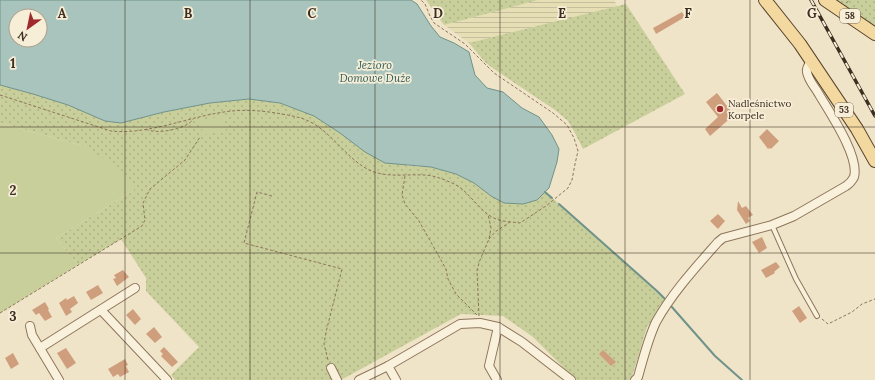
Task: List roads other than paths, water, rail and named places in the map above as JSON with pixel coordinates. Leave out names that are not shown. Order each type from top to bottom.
[{"type":"main road","name":"53","points":[[758,0],[811,61]]},
{"type":"main road","name":"53","points":[[766,0],[800,44],[857,129],[875,161]]},
{"type":"main road","name":"58","points":[[825,0],[875,34]]},
{"type":"street","points":[[635,380],[638,377],[652,331],[660,316],[678,290],[718,242],[723,238],[772,226],[794,216],[846,186],[854,176],[854,164],[849,147],[808,76],[807,67],[811,61]]},
{"type":"street","points":[[40,348],[135,288]]},
{"type":"street","points":[[101,310],[167,380]]},
{"type":"street","points":[[359,380],[388,366],[460,324],[480,323],[498,327],[522,342],[571,380]]},
{"type":"street","points":[[30,326],[32,334],[59,380]]},
{"type":"street","points":[[497,380],[489,366],[498,327]]},
{"type":"street","points":[[388,366],[396,380]]},
{"type":"street","points":[[331,368],[336,380]]},
{"type":"lane","points":[[772,226],[796,279],[817,316]]},
{"type":"water","name":"Jezioro Domowe Duże","points":[[0,0],[411,0],[417,4],[440,37],[469,52],[475,75],[487,88],[503,92],[522,108],[539,117],[552,135],[559,149],[557,162],[549,188],[537,200],[523,204],[504,203],[491,196],[474,183],[456,174],[431,167],[385,163],[365,152],[314,116],[280,103],[249,99],[210,103],[164,112],[121,123],[105,121],[68,105],[0,85]]},
{"type":"waterway","points":[[545,192],[552,198]]},
{"type":"waterway","points":[[559,204],[667,301]]},
{"type":"waterway","points":[[671,306],[715,356],[742,380]]},
{"type":"railway","points":[[811,0],[875,116]]},
{"type":"place","name":"Nadleśnictwo Korpele","points":[[720,109]]}]
